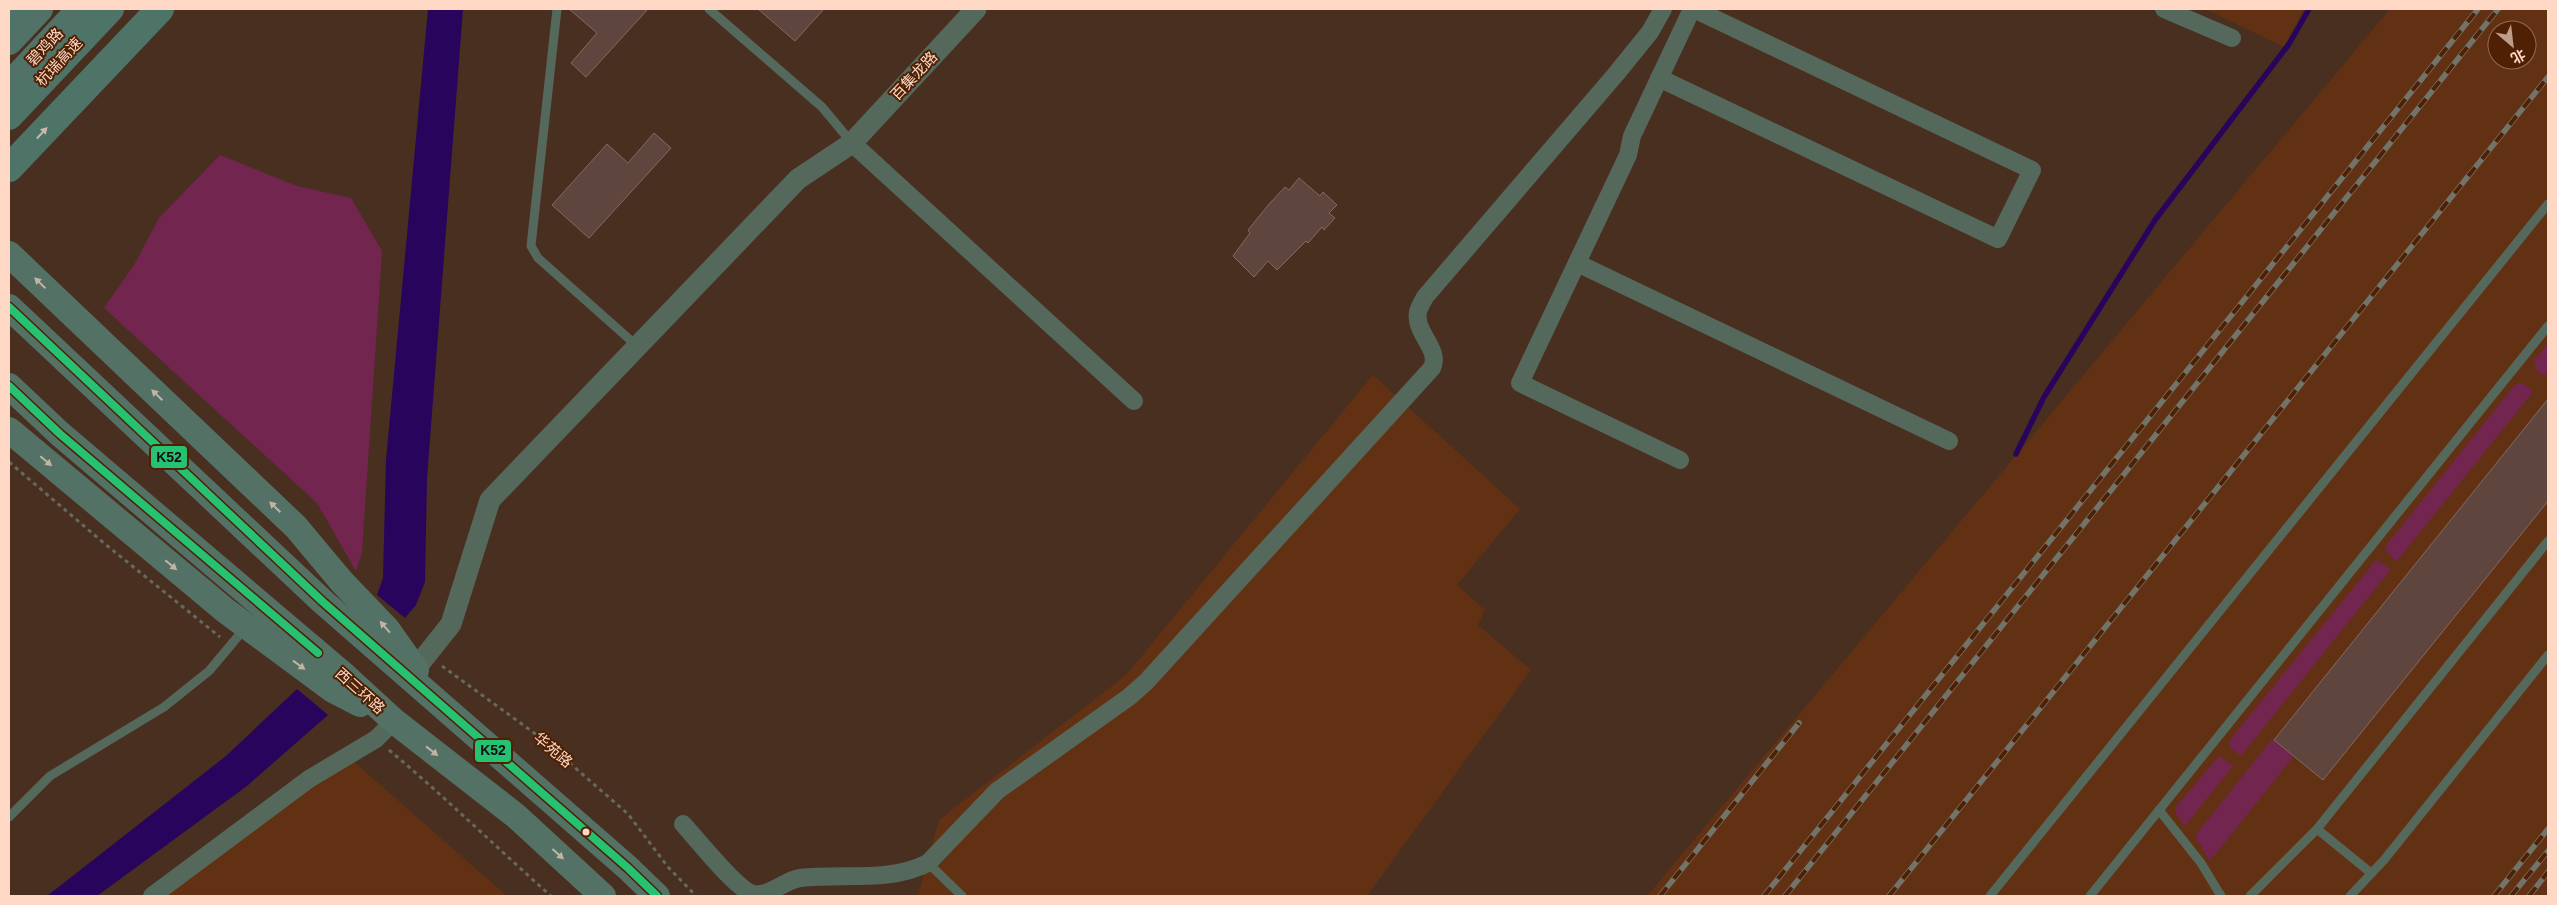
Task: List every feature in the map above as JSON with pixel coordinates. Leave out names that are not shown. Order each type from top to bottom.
[{"type":"highway","points":[[9,16],[16,9]]},
{"type":"highway","name":"碧鸡路","points":[[9,41],[39,9]]},
{"type":"highway","name":"碧鸡路","points":[[9,86],[81,9]]},
{"type":"highway","name":"杭瑞高速","points":[[9,116],[110,9]]},
{"type":"highway","points":[[9,168],[160,9]]},
{"type":"main road","points":[[9,254],[296,527],[342,582],[387,629],[458,720],[628,868],[657,896]]},
{"type":"main road","points":[[9,307],[323,602],[418,668]]},
{"type":"main road","name":"西三环路","points":[[9,386],[60,434],[345,676],[394,721]]},
{"type":"main road","points":[[9,430],[247,626],[333,690],[394,721],[516,816],[603,896]]},
{"type":"street","name":"百集龙路","points":[[418,668],[452,624],[490,500],[798,179],[852,143],[976,9]]},
{"type":"street","points":[[683,824],[740,887],[754,894],[762,893],[798,878],[894,875],[928,863],[997,791],[1129,697],[1146,682],[1432,368],[1435,361],[1433,354],[1418,319],[1418,312],[1425,297],[1616,74],[1650,32],[1663,9]]},
{"type":"street","points":[[1659,78],[1998,239],[2032,170],[1693,9],[1659,78],[1632,136],[1628,155],[1520,383],[1680,460]]},
{"type":"street","points":[[2164,9],[2232,38]]},
{"type":"street","points":[[852,143],[1134,401]]},
{"type":"street","points":[[1576,263],[1949,441]]},
{"type":"street","points":[[152,896],[309,779],[376,739],[394,721]]},
{"type":"lane","points":[[557,9],[531,246],[538,258],[637,346]]},
{"type":"lane","points":[[708,9],[822,107],[852,143]]},
{"type":"lane","points":[[1990,896],[2548,204]]},
{"type":"lane","points":[[2090,896],[2548,326]]},
{"type":"lane","points":[[2250,896],[2317,829],[2548,541]]},
{"type":"lane","points":[[9,817],[50,776],[164,708],[209,671],[247,626]]},
{"type":"lane","points":[[2350,896],[2371,873],[2548,656]]},
{"type":"lane","points":[[2159,810],[2201,863],[2221,896]]},
{"type":"lane","points":[[2317,829],[2371,873]]},
{"type":"lane","points":[[928,863],[962,896]]},
{"type":"path","name":"华苑路","points":[[418,668],[541,738],[628,814],[668,867],[696,896]]},
{"type":"shaded area","points":[[428,9],[463,9],[427,478],[425,582],[416,605],[405,618],[377,595],[383,578],[386,460]]},
{"type":"shaded area","points":[[2205,9],[2304,9],[2284,47]]},
{"type":"shaded area","points":[[2390,9],[2548,9],[2548,896],[1647,896]]},
{"type":"shaded area","points":[[220,155],[297,186],[351,198],[382,251],[362,552],[356,571],[317,503],[104,308],[134,265],[159,218]]},
{"type":"shaded area","points":[[2548,343],[2548,371],[2544,376],[2536,370],[2534,361]]},
{"type":"shaded area","points":[[1373,375],[1520,509],[1457,585],[1485,610],[1478,625],[1531,670],[1367,896],[918,896],[939,820],[1126,675]]},
{"type":"shaded area","points":[[2519,383],[2524,384],[2533,392],[2397,561],[2387,553],[2385,547],[2514,386]]},
{"type":"shaded area","points":[[2376,560],[2391,569],[2241,756],[2231,748],[2229,741]]},
{"type":"shaded area","points":[[297,689],[328,715],[247,786],[97,896],[47,896],[226,756]]},
{"type":"shaded area","points":[[2272,739],[2294,756],[2210,861],[2195,836]]},
{"type":"shaded area","points":[[2219,756],[2233,766],[2185,826],[2176,814],[2175,808]]},
{"type":"shaded area","points":[[353,761],[507,896],[157,896],[313,783]]},
{"type":"building","points":[[569,9],[648,9],[586,77],[571,63],[597,33]]},
{"type":"building","points":[[758,9],[824,9],[795,41]]},
{"type":"building","points":[[654,133],[671,148],[589,238],[552,205],[607,144],[628,163]]},
{"type":"building","points":[[1299,178],[1320,196],[1323,192],[1337,205],[1329,213],[1335,218],[1324,230],[1322,227],[1308,243],[1306,241],[1277,270],[1268,261],[1254,277],[1233,256],[1250,233],[1248,230],[1270,203],[1285,187],[1289,190]]},
{"type":"building","points":[[2548,399],[2548,501],[2323,780],[2274,740]]},
{"type":"waterway","points":[[2016,454],[2044,397],[2155,220],[2289,44],[2309,9]]},
{"type":"railway","points":[[1764,896],[2478,9]]},
{"type":"railway","points":[[1785,896],[2498,9]]},
{"type":"railway","points":[[1889,896],[2548,77]]},
{"type":"railway","points":[[1660,896],[1799,723]]},
{"type":"railway","points":[[2494,896],[2548,829]]},
{"type":"railway","points":[[2511,896],[2548,851]]},
{"type":"railway","points":[[2529,896],[2548,872]]},
{"type":"transit line","name":"K52","points":[[9,307],[323,602],[628,868],[657,896]]},
{"type":"transit line","name":"K52","points":[[9,386],[60,434],[318,653]]}]
